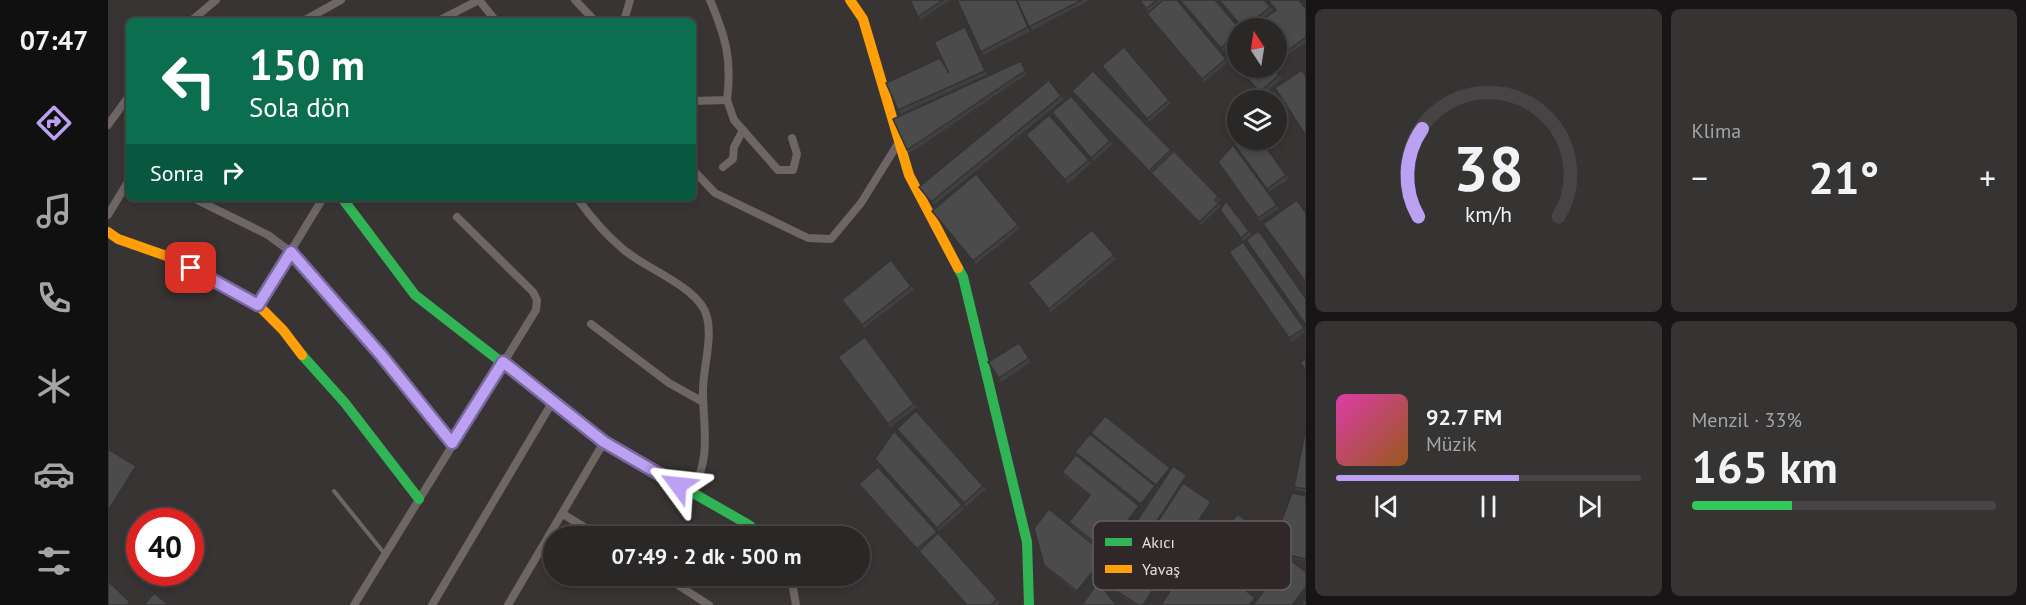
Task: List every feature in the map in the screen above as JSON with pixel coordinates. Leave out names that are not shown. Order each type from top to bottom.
[{"type":"street","points":[[195,18],[216,0]]},
{"type":"street","points":[[308,18],[341,0]]},
{"type":"street","points":[[444,18],[479,0],[494,18]]},
{"type":"street","points":[[575,0],[592,18]]},
{"type":"street","points":[[625,18],[630,0]]},
{"type":"street","points":[[710,0],[724,33],[731,71],[727,100],[734,120],[778,170],[793,170],[797,154],[792,138]]},
{"type":"street","points":[[850,0],[863,19],[909,175],[963,277],[1027,542],[1029,605]]},
{"type":"street","points":[[108,125],[126,100]]},
{"type":"street","points":[[696,101],[727,100]]},
{"type":"street","points":[[723,167],[733,159],[734,147],[743,130]]},
{"type":"street","points":[[696,173],[715,193],[808,238],[831,239],[861,203],[899,142]]},
{"type":"street","points":[[108,215],[126,185]]},
{"type":"street","points":[[199,201],[268,235],[291,252],[381,355],[452,443]]},
{"type":"street","points":[[258,305],[321,201]]},
{"type":"street","points":[[344,201],[399,279],[448,321],[604,442],[749,526]]},
{"type":"street","points":[[579,201],[588,214],[621,248],[701,303],[708,324],[703,402],[705,459],[702,474],[691,493]]},
{"type":"street","points":[[354,605],[536,310],[535,296],[457,217]]},
{"type":"street","points":[[108,232],[118,239],[176,259],[258,305],[283,330],[316,373],[345,403],[419,499]]},
{"type":"street","points":[[591,324],[669,383],[703,402]]},
{"type":"street","points":[[432,605],[553,401]]},
{"type":"street","points":[[508,605],[604,442]]},
{"type":"street","points":[[562,514],[582,526]]},
{"type":"street","points":[[680,586],[709,605]]},
{"type":"street","points":[[793,586],[796,605]]},
{"type":"lane","points":[[334,491],[385,554]]},
{"type":"building","points":[[910,0],[943,0],[918,17]]},
{"type":"building","points":[[957,0],[1016,0],[1028,27],[981,52]]},
{"type":"building","points":[[1017,0],[1082,0],[1029,27]]},
{"type":"building","points":[[1140,0],[1157,0],[1146,9]]},
{"type":"building","points":[[1163,0],[1177,0],[1226,59],[1202,79],[1147,14]]},
{"type":"building","points":[[1180,0],[1215,0],[1230,18],[1227,18],[1227,43],[1221,48]]},
{"type":"building","points":[[1219,0],[1264,0],[1270,7],[1256,18],[1234,18]]},
{"type":"building","points":[[1268,0],[1299,0],[1306,9],[1306,37],[1287,51],[1287,18],[1264,18],[1276,10]]},
{"type":"building","points":[[965,27],[985,71],[898,110],[886,83],[940,58],[949,73],[934,42]]},
{"type":"building","points":[[1124,47],[1169,100],[1147,119],[1102,66]]},
{"type":"building","points":[[1021,61],[1025,71],[907,150],[893,119]]},
{"type":"building","points":[[1302,70],[1306,77],[1306,136],[1287,107],[1287,90],[1275,88]]},
{"type":"building","points":[[1093,71],[1171,150],[1149,171],[1072,91]]},
{"type":"building","points":[[1247,78],[1276,78],[1262,90],[1258,90]]},
{"type":"building","points":[[1049,80],[1061,96],[931,202],[919,187]]},
{"type":"building","points":[[1071,96],[1110,141],[1091,158],[1052,112]]},
{"type":"building","points":[[1049,115],[1089,160],[1065,180],[1026,135]]},
{"type":"building","points":[[1229,150],[1237,150],[1277,205],[1258,218],[1218,162]]},
{"type":"building","points":[[1238,150],[1268,150],[1286,175],[1267,189]]},
{"type":"building","points":[[1174,151],[1218,196],[1215,200],[1219,203],[1199,222],[1151,173]]},
{"type":"building","points":[[976,174],[1018,225],[973,261],[932,211]]},
{"type":"building","points":[[1297,200],[1306,213],[1306,281],[1263,224]]},
{"type":"building","points":[[1226,201],[1249,231],[1241,238],[1220,210]]},
{"type":"building","points":[[1092,230],[1114,255],[1049,309],[1028,283]]},
{"type":"building","points":[[1259,231],[1306,299],[1306,325],[1246,240]]},
{"type":"building","points":[[1243,242],[1304,328],[1289,338],[1229,252]]},
{"type":"building","points":[[891,260],[911,286],[862,325],[842,300]]},
{"type":"building","points":[[865,337],[914,404],[888,424],[838,357]]},
{"type":"building","points":[[1019,343],[1029,358],[999,378],[988,362]]},
{"type":"building","points":[[1306,358],[1306,370],[1300,363]]},
{"type":"building","points":[[916,411],[983,486],[964,503],[897,429]]},
{"type":"building","points":[[1105,416],[1170,468],[1156,485],[1091,433]]},
{"type":"building","points":[[1306,428],[1306,489],[1294,487]]},
{"type":"building","points":[[894,431],[962,505],[937,528],[875,459]]},
{"type":"building","points":[[1090,434],[1155,486],[1141,504],[1075,452]]},
{"type":"building","points":[[108,449],[136,466],[108,511]]},
{"type":"building","points":[[1076,455],[1139,506],[1127,521],[1093,521],[1093,541],[1069,522],[1090,495],[1062,472]]},
{"type":"building","points":[[1173,466],[1187,475],[1157,521],[1137,521]]},
{"type":"building","points":[[878,467],[937,532],[917,549],[859,484]]},
{"type":"building","points":[[1183,483],[1211,502],[1198,521],[1158,521]]},
{"type":"building","points":[[1292,493],[1306,496],[1306,559],[1291,555],[1291,521],[1282,521]]},
{"type":"building","points":[[1049,509],[1093,545],[1093,571],[1077,591],[1044,565],[1034,528]]},
{"type":"building","points":[[1238,514],[1247,521],[1232,521]]},
{"type":"building","points":[[938,533],[997,599],[991,605],[967,605],[919,551]]},
{"type":"building","points":[[1291,561],[1306,572],[1306,587],[1292,605],[1253,605],[1265,590],[1291,590]]},
{"type":"building","points":[[108,581],[130,602],[128,605],[108,605]]},
{"type":"building","points":[[1093,589],[1104,590],[1116,605],[1082,605]]},
{"type":"building","points":[[1115,590],[1153,590],[1143,605],[1138,605]]},
{"type":"building","points":[[1171,590],[1245,590],[1255,598],[1249,605],[1161,605]]},
{"type":"building","points":[[154,593],[169,605],[144,605]]},
{"type":"traffic: fast","points":[[344,201],[415,295],[604,442],[750,526]]},
{"type":"traffic: fast","points":[[958,268],[963,277],[1027,542],[1029,605]]},
{"type":"traffic: fast","points":[[302,355],[345,403],[419,499]]},
{"type":"traffic: slow","points":[[850,0],[863,19],[909,175],[958,268]]},
{"type":"traffic: slow","points":[[108,232],[118,239],[175,259],[258,305],[283,330],[302,355]]},
{"type":"route","points":[[191,268],[258,305],[291,252],[381,355],[452,443],[503,362],[604,442],[678,485]]}]
